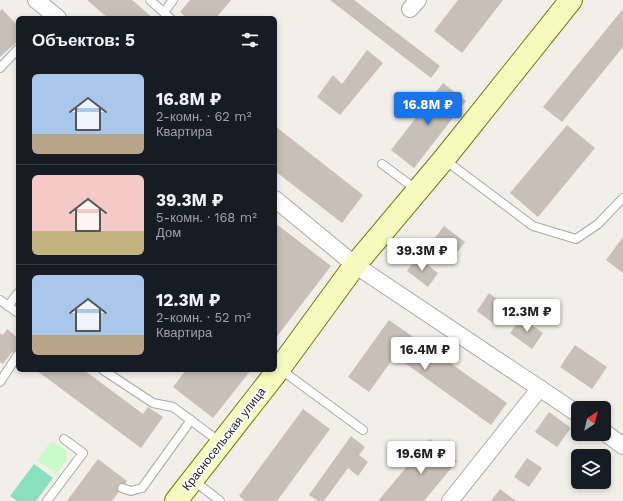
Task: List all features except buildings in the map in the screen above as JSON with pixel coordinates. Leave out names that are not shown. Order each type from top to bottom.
[{"type":"main road","name":"Красносельская улица","points":[[277,371],[355,266],[444,159],[571,0]]},
{"type":"main road","name":"Красносельская улица","points":[[176,501],[220,442],[277,372]]},
{"type":"street","points":[[277,201],[355,266],[571,409]]},
{"type":"street","points":[[450,501],[540,388]]},
{"type":"street","points":[[611,437],[623,446]]},
{"type":"lane","points":[[150,0],[168,16]]},
{"type":"lane","points":[[164,12],[173,0]]},
{"type":"lane","points":[[0,68],[16,51]]},
{"type":"lane","points":[[444,159],[533,226],[576,239],[598,224],[623,198]]},
{"type":"lane","points":[[382,164],[418,190]]},
{"type":"lane","points":[[8,306],[16,296]]},
{"type":"lane","points":[[0,300],[16,312]]},
{"type":"lane","points":[[0,382],[16,358]]},
{"type":"lane","points":[[279,369],[363,430]]},
{"type":"lane","points":[[106,372],[153,403],[173,407],[220,442]]},
{"type":"lane","points":[[122,488],[131,491],[142,488],[191,420]]},
{"type":"lane","points":[[47,501],[83,452],[64,438]]},
{"type":"lane","points":[[192,479],[216,500]]},
{"type":"green space","points":[[53,442],[65,450],[67,454],[66,460],[56,474],[37,460],[49,444]]},
{"type":"green space","points":[[34,464],[53,478],[36,501],[17,501],[10,496]]}]
